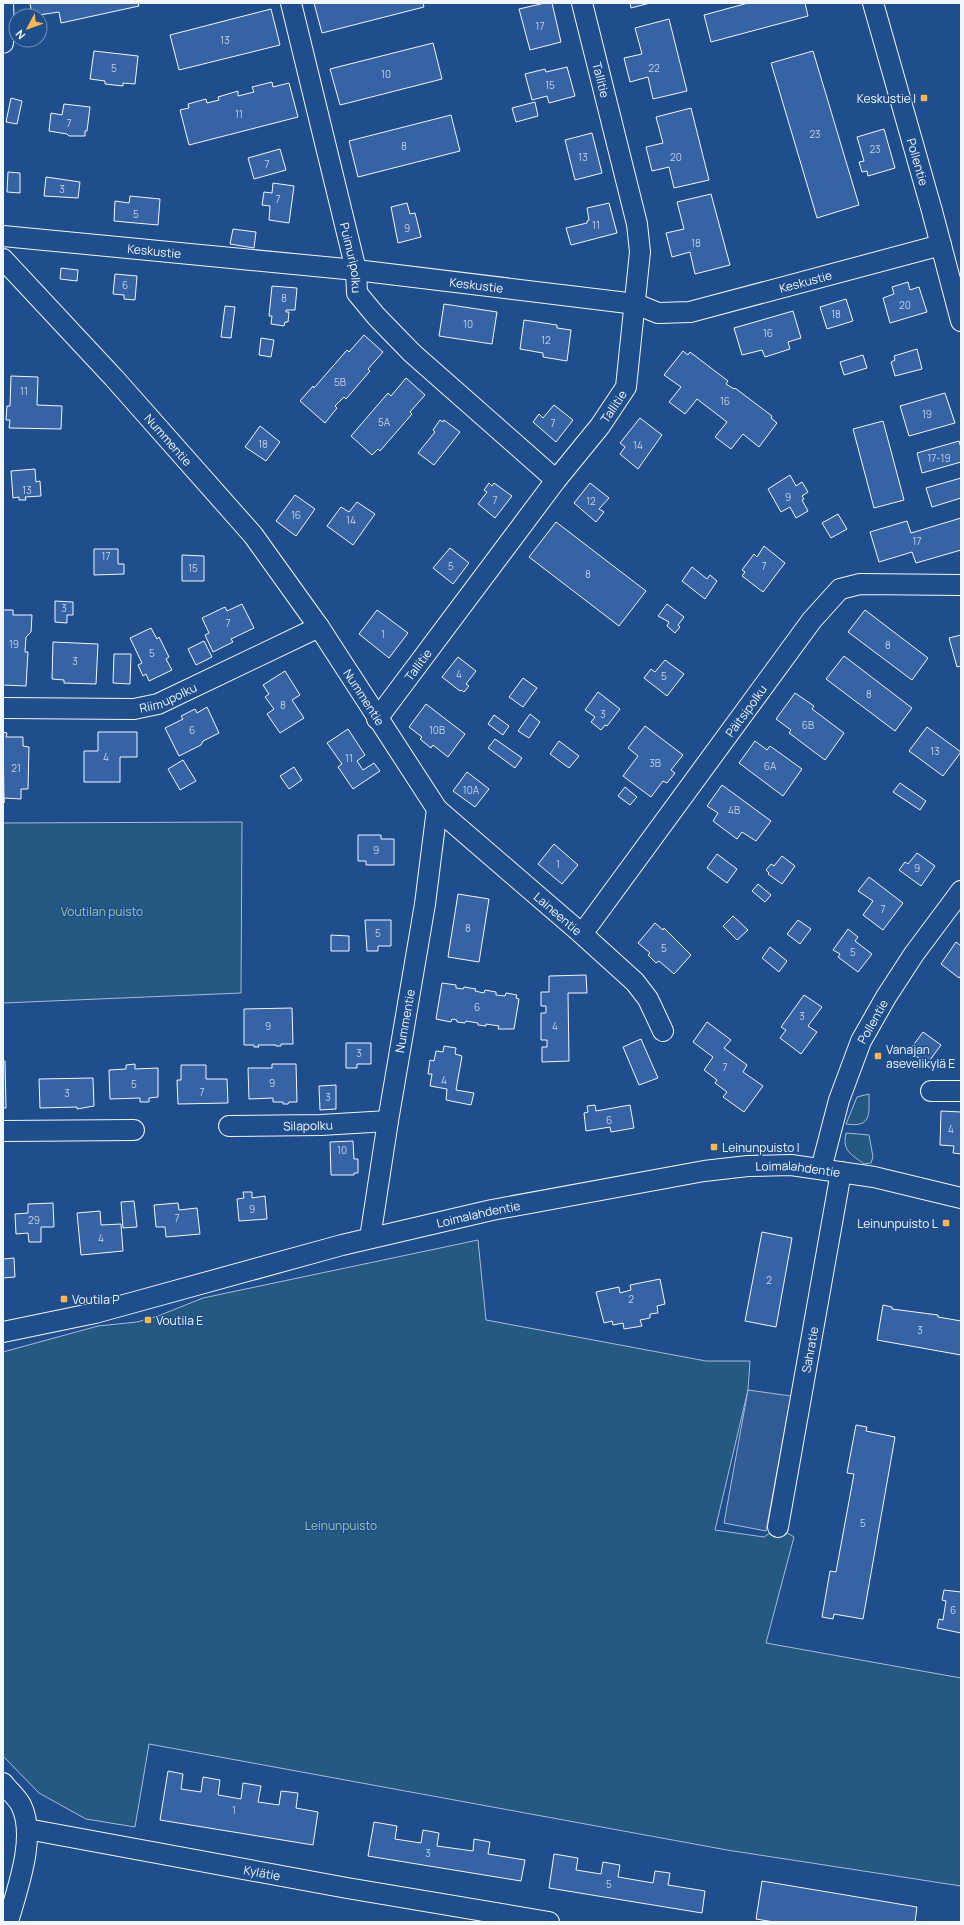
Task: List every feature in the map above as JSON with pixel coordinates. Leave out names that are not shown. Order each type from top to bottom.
[{"type":"street","points":[[3,3],[3,43]]},
{"type":"street","name":"Puimuripolku","points":[[291,3],[356,270],[357,292],[376,316],[412,353],[556,480]]},
{"type":"street","name":"Tallitie","points":[[377,719],[556,480],[600,426],[626,387],[636,304],[640,252],[637,224],[582,3]]},
{"type":"street","name":"Pollentie","points":[[873,3],[961,321]]},
{"type":"street","name":"Keskustie","points":[[3,236],[356,270],[636,304],[658,313],[690,312],[767,293],[941,245]]},
{"type":"street","name":"Nummentie","points":[[3,259],[114,378],[253,535],[319,627],[377,719],[437,809],[425,904],[388,1121],[370,1238]]},
{"type":"street","name":"Päitsipolku","points":[[582,934],[812,620],[840,588],[860,584],[961,586]]},
{"type":"street","name":"Riimupolku","points":[[3,708],[134,709],[158,704],[319,627]]},
{"type":"street","name":"Laineentie","points":[[437,809],[582,934],[635,982],[648,999],[663,1031]]},
{"type":"street","name":"Pollentie","points":[[821,1169],[839,1100],[861,1041],[886,997],[961,891]]},
{"type":"street","points":[[931,1091],[961,1091]]},
{"type":"street","name":"Silapolku","points":[[228,1126],[321,1125],[388,1121]]},
{"type":"street","points":[[3,1131],[134,1130]]},
{"type":"street","name":"Loimalahdentie","points":[[3,1332],[95,1313],[370,1238],[492,1210],[704,1171],[748,1166],[791,1165],[874,1177],[961,1198]]},
{"type":"street","name":"Sahratie","points":[[778,1527],[841,1172]]},
{"type":"street","points":[[3,1783],[20,1804],[28,1829],[20,1878],[8,1922]]},
{"type":"street","name":"Kylätie","points":[[28,1829],[348,1888],[549,1922]]},
{"type":"green space","name":"Voutilan puisto","points":[[242,822],[241,993],[3,1003],[3,823]]},
{"type":"green space","points":[[869,1094],[869,1113],[865,1122],[854,1125],[846,1124],[857,1097]]},
{"type":"green space","points":[[846,1133],[869,1135],[873,1157],[871,1163],[864,1164],[849,1152],[845,1144]]},
{"type":"green space","name":"Leinunpuisto","points":[[478,1240],[486,1320],[706,1361],[750,1361],[748,1390],[715,1530],[764,1537],[778,1527],[794,1537],[766,1643],[961,1678],[961,1886],[727,1850],[149,1744],[135,1827],[86,1819],[39,1793],[3,1756],[3,1352],[98,1326],[137,1322],[158,1316],[203,1298]]},
{"type":"shaded area","points":[[748,1390],[791,1396],[766,1531],[724,1523]]},
{"type":"building","points":[[30,3],[138,3],[139,6],[61,23],[59,12],[48,14],[48,8],[31,8]]},
{"type":"building","points":[[314,3],[423,3],[424,7],[322,33]]},
{"type":"building","points":[[545,3],[552,3],[561,42],[530,50],[519,9]]},
{"type":"building","points":[[630,3],[650,3],[631,8]]},
{"type":"building","points":[[748,3],[805,3],[808,16],[711,42],[704,15]]},
{"type":"building","points":[[271,9],[280,45],[179,70],[170,35]]},
{"type":"building","points":[[669,19],[687,91],[653,99],[648,77],[630,82],[624,58],[642,54],[635,28]]},
{"type":"building","points":[[433,43],[442,79],[340,105],[330,69]]},
{"type":"building","points":[[94,51],[138,56],[135,84],[123,83],[123,86],[105,84],[105,81],[90,79]]},
{"type":"building","points":[[813,51],[859,205],[817,218],[771,63]]},
{"type":"building","points":[[567,67],[575,96],[549,103],[547,96],[532,100],[525,74],[545,69],[546,72]]},
{"type":"building","points":[[272,82],[273,87],[289,83],[298,117],[189,145],[180,110],[189,108],[188,104],[206,99],[207,103],[219,100],[218,97],[238,91],[238,96],[254,92],[252,87]]},
{"type":"building","points":[[11,98],[22,101],[17,124],[6,122]]},
{"type":"building","points":[[535,102],[538,116],[516,122],[512,108]]},
{"type":"building","points":[[64,104],[90,107],[85,136],[69,136],[67,134],[49,131],[51,113],[62,115]]},
{"type":"building","points":[[691,108],[709,180],[674,188],[669,167],[652,171],[646,147],[663,143],[656,117]]},
{"type":"building","points":[[451,115],[460,151],[358,177],[349,141]]},
{"type":"building","points":[[884,129],[895,168],[868,176],[867,171],[862,172],[859,162],[864,161],[857,137]]},
{"type":"building","points":[[592,133],[602,173],[575,180],[565,140]]},
{"type":"building","points":[[280,149],[286,170],[254,179],[248,158]]},
{"type":"building","points":[[8,172],[20,173],[20,193],[7,192]]},
{"type":"building","points":[[46,177],[80,182],[78,198],[44,196]]},
{"type":"building","points":[[273,183],[294,186],[289,223],[269,220],[270,206],[262,205],[264,192],[272,193]]},
{"type":"building","points":[[711,194],[730,265],[695,274],[690,252],[672,257],[666,233],[684,229],[677,202]]},
{"type":"building","points":[[130,196],[160,199],[158,225],[114,221],[115,201],[129,203]]},
{"type":"building","points":[[407,203],[410,214],[415,213],[421,237],[398,243],[391,207]]},
{"type":"building","points":[[609,203],[617,233],[571,245],[566,228],[587,223],[589,220],[587,208]]},
{"type":"building","points":[[233,229],[256,232],[254,248],[230,244]]},
{"type":"building","points":[[61,268],[78,270],[77,281],[60,279]]},
{"type":"building","points":[[115,274],[137,276],[135,300],[124,299],[124,295],[113,294]]},
{"type":"building","points":[[908,282],[910,290],[919,287],[927,312],[890,323],[883,298],[894,294],[892,287]]},
{"type":"building","points":[[272,286],[297,288],[295,310],[286,310],[286,312],[289,312],[288,322],[285,322],[284,326],[271,324],[272,316],[269,316]]},
{"type":"building","points":[[846,299],[853,321],[827,329],[820,307]]},
{"type":"building","points":[[444,304],[497,312],[492,344],[439,336]]},
{"type":"building","points":[[225,306],[235,307],[231,338],[221,337]]},
{"type":"building","points":[[793,311],[801,338],[788,342],[790,349],[765,357],[762,350],[742,355],[734,328]]},
{"type":"building","points":[[524,320],[557,325],[557,328],[571,330],[567,361],[543,357],[543,353],[520,349]]},
{"type":"building","points":[[364,335],[383,352],[368,369],[370,371],[346,399],[344,397],[335,406],[337,408],[325,423],[300,401],[313,386],[314,388],[347,350],[349,352]]},
{"type":"building","points":[[261,338],[274,340],[271,357],[259,355]]},
{"type":"building","points":[[917,349],[922,369],[895,376],[891,362],[895,360],[894,356]]},
{"type":"building","points":[[683,351],[688,355],[690,352],[728,381],[726,384],[734,389],[735,388],[772,416],[771,418],[777,423],[759,447],[743,434],[731,449],[715,437],[727,422],[697,399],[685,414],[669,402],[681,387],[664,375]]},
{"type":"building","points":[[863,355],[867,368],[844,375],[840,362]]},
{"type":"building","points":[[11,376],[38,377],[37,405],[62,406],[61,429],[9,428],[10,420],[6,420],[7,406],[10,406]]},
{"type":"building","points":[[406,378],[425,395],[410,412],[412,414],[380,451],[378,449],[372,455],[351,436],[388,393],[391,396]]},
{"type":"building","points":[[945,393],[955,423],[909,436],[900,406]]},
{"type":"building","points":[[554,405],[573,420],[556,442],[533,422],[539,414],[543,418]]},
{"type":"building","points":[[640,418],[662,435],[638,469],[620,454],[625,447],[620,443]]},
{"type":"building","points":[[440,420],[443,422],[444,420],[460,432],[434,465],[418,453],[435,432],[433,430]]},
{"type":"building","points":[[883,421],[904,500],[874,508],[853,429]]},
{"type":"building","points":[[260,426],[280,442],[266,461],[245,447]]},
{"type":"building","points":[[959,441],[961,448],[961,462],[922,473],[917,453]]},
{"type":"building","points":[[35,469],[36,482],[40,481],[41,496],[25,497],[26,500],[19,500],[19,497],[13,498],[11,471]]},
{"type":"building","points":[[790,475],[796,486],[802,482],[808,492],[802,496],[804,499],[802,500],[808,511],[796,518],[790,507],[781,512],[768,489]]},
{"type":"building","points":[[961,478],[961,498],[932,507],[926,488]]},
{"type":"building","points":[[489,483],[492,486],[494,483],[512,496],[495,518],[478,504],[487,492],[484,490]]},
{"type":"building","points":[[590,483],[609,498],[599,509],[604,512],[596,522],[574,503]]},
{"type":"building","points":[[295,495],[315,509],[296,536],[276,521]]},
{"type":"building","points":[[357,502],[375,514],[353,545],[327,526],[341,507],[349,512]]},
{"type":"building","points":[[838,514],[847,529],[831,538],[822,523]]},
{"type":"building","points":[[961,518],[961,550],[916,563],[912,552],[879,562],[870,532],[907,521],[911,533]]},
{"type":"building","points":[[556,522],[646,591],[619,626],[529,557]]},
{"type":"building","points":[[764,546],[785,563],[763,592],[742,576],[745,572],[742,570],[754,554],[757,557]]},
{"type":"building","points":[[450,548],[469,563],[453,584],[433,568]]},
{"type":"building","points":[[94,549],[118,549],[118,564],[124,564],[124,574],[94,575]]},
{"type":"building","points":[[182,555],[204,556],[204,581],[182,581]]},
{"type":"building","points":[[692,567],[707,579],[710,575],[717,581],[705,599],[682,581]]},
{"type":"building","points":[[55,601],[73,602],[73,615],[67,615],[67,623],[55,622]]},
{"type":"building","points":[[242,604],[254,628],[231,639],[233,642],[213,652],[205,635],[209,633],[202,618],[225,607],[227,611]]},
{"type":"building","points":[[667,604],[684,617],[678,625],[680,627],[675,633],[667,626],[669,622],[658,616]]},
{"type":"building","points":[[3,610],[13,610],[13,615],[32,615],[31,632],[26,637],[25,652],[28,652],[26,686],[3,685]]},
{"type":"building","points":[[377,610],[408,633],[389,658],[359,634]]},
{"type":"building","points":[[865,610],[928,658],[912,680],[848,632]]},
{"type":"building","points":[[151,628],[157,639],[159,637],[169,657],[166,659],[172,670],[149,681],[146,674],[143,676],[138,665],[142,663],[130,638]]},
{"type":"building","points":[[961,635],[961,666],[957,667],[949,638]]},
{"type":"building","points":[[204,641],[212,657],[196,665],[188,649]]},
{"type":"building","points":[[53,642],[98,644],[96,684],[64,683],[64,680],[52,679]]},
{"type":"building","points":[[114,654],[131,654],[130,684],[113,683]]},
{"type":"building","points":[[844,656],[912,708],[895,731],[826,679]]},
{"type":"building","points":[[458,657],[476,671],[466,684],[469,686],[464,692],[461,690],[460,691],[442,677]]},
{"type":"building","points":[[665,660],[684,674],[667,696],[644,678],[651,669],[655,672]]},
{"type":"building","points":[[285,671],[300,695],[292,700],[304,718],[280,733],[267,714],[274,709],[265,697],[269,694],[263,685]]},
{"type":"building","points":[[523,678],[537,688],[523,707],[509,697]]},
{"type":"building","points":[[598,692],[620,709],[607,726],[605,725],[601,730],[591,722],[595,717],[585,710]]},
{"type":"building","points":[[795,693],[814,706],[812,709],[844,733],[825,760],[789,733],[791,730],[776,719]]},
{"type":"building","points":[[426,704],[465,734],[448,757],[433,745],[431,748],[420,739],[422,737],[409,727]]},
{"type":"building","points":[[207,707],[219,733],[203,741],[201,745],[179,756],[165,728],[183,719],[181,716],[195,709],[197,713]]},
{"type":"building","points":[[530,714],[540,722],[529,738],[518,731]]},
{"type":"building","points":[[494,715],[509,726],[503,735],[488,724]]},
{"type":"building","points":[[645,726],[683,755],[671,770],[675,773],[667,783],[663,781],[651,797],[623,776],[638,756],[628,748]]},
{"type":"building","points":[[927,727],[961,752],[943,776],[909,751]]},
{"type":"building","points":[[348,729],[365,755],[357,761],[363,770],[374,763],[380,771],[353,789],[338,767],[342,764],[327,743]]},
{"type":"building","points":[[3,732],[7,733],[6,737],[23,737],[23,746],[29,747],[28,789],[21,789],[21,799],[4,798],[4,803]]},
{"type":"building","points":[[98,732],[137,732],[137,757],[120,757],[120,782],[84,782],[84,751],[98,751]]},
{"type":"building","points":[[495,739],[522,758],[515,768],[488,748]]},
{"type":"building","points":[[559,741],[579,756],[569,768],[550,754]]},
{"type":"building","points":[[755,741],[767,750],[770,746],[802,769],[783,796],[739,763]]},
{"type":"building","points":[[183,760],[196,781],[180,790],[168,769]]},
{"type":"building","points":[[294,767],[302,780],[289,789],[280,776]]},
{"type":"building","points":[[467,772],[489,789],[475,807],[453,791]]},
{"type":"building","points":[[900,783],[926,801],[920,810],[893,792]]},
{"type":"building","points":[[722,785],[771,821],[756,841],[742,832],[737,839],[713,821],[718,813],[707,806]]},
{"type":"building","points":[[625,787],[637,797],[630,805],[618,796]]},
{"type":"building","points":[[358,835],[381,835],[381,839],[394,839],[394,865],[366,865],[366,861],[358,861]]},
{"type":"building","points":[[554,844],[578,865],[562,884],[538,864]]},
{"type":"building","points":[[917,853],[935,866],[921,886],[899,870],[905,862],[908,864]]},
{"type":"building","points":[[717,854],[737,869],[727,883],[707,868]]},
{"type":"building","points":[[782,856],[795,866],[782,884],[768,874],[769,873],[766,870],[771,864],[774,866]]},
{"type":"building","points":[[869,877],[903,903],[883,930],[863,915],[873,901],[858,891]]},
{"type":"building","points":[[758,884],[771,895],[765,902],[752,891]]},
{"type":"building","points":[[458,894],[489,899],[479,962],[448,957]]},
{"type":"building","points":[[733,916],[748,930],[737,940],[723,926]]},
{"type":"building","points":[[365,920],[391,920],[391,946],[378,946],[378,951],[367,951]]},
{"type":"building","points":[[798,920],[811,929],[800,944],[787,934]]},
{"type":"building","points":[[655,923],[663,930],[664,928],[691,955],[674,974],[659,961],[656,963],[648,955],[650,953],[638,943]]},
{"type":"building","points":[[848,929],[858,937],[855,941],[872,954],[858,972],[838,957],[840,954],[833,950]]},
{"type":"building","points":[[331,935],[349,936],[349,951],[331,951]]},
{"type":"building","points":[[956,942],[961,946],[961,975],[959,978],[941,964]]},
{"type":"building","points":[[770,947],[787,961],[779,972],[762,958]]},
{"type":"building","points":[[586,975],[587,993],[568,993],[569,1061],[542,1062],[542,1047],[547,1047],[547,1040],[541,1040],[541,1013],[546,1013],[546,1006],[541,1006],[541,992],[549,992],[549,976]]},
{"type":"building","points":[[442,983],[456,985],[456,988],[463,989],[464,987],[476,989],[475,991],[484,993],[485,990],[496,992],[496,995],[505,996],[506,993],[517,995],[516,998],[519,999],[514,1029],[498,1029],[499,1026],[486,1024],[486,1026],[478,1025],[478,1023],[466,1021],[465,1023],[457,1022],[457,1020],[452,1019],[451,1022],[436,1019]]},
{"type":"building","points":[[804,995],[822,1007],[808,1026],[817,1032],[801,1054],[780,1038],[786,1030],[781,1027]]},
{"type":"building","points":[[292,1008],[293,1044],[281,1044],[281,1046],[258,1045],[259,1047],[254,1047],[254,1045],[244,1045],[244,1009]]},
{"type":"building","points":[[707,1022],[731,1040],[724,1048],[747,1065],[743,1072],[763,1086],[744,1112],[723,1097],[727,1092],[715,1083],[717,1080],[704,1070],[713,1057],[693,1042]]},
{"type":"building","points":[[923,1032],[941,1045],[927,1064],[909,1051]]},
{"type":"building","points":[[641,1039],[658,1078],[639,1085],[623,1047]]},
{"type":"building","points":[[346,1043],[371,1043],[371,1064],[357,1064],[357,1068],[346,1068]]},
{"type":"building","points":[[444,1046],[456,1048],[455,1054],[462,1056],[456,1090],[474,1093],[471,1105],[446,1100],[447,1089],[430,1086],[432,1074],[428,1074],[430,1060],[434,1061],[436,1051],[443,1052]]},
{"type":"building","points":[[3,1061],[5,1061],[6,1108],[3,1108]]},
{"type":"building","points":[[135,1064],[135,1069],[158,1068],[158,1097],[149,1098],[149,1102],[140,1102],[140,1098],[110,1099],[109,1070],[126,1069],[126,1065]]},
{"type":"building","points":[[272,1064],[296,1064],[297,1102],[283,1104],[283,1102],[273,1102],[273,1098],[249,1099],[248,1068],[272,1068]]},
{"type":"building","points":[[181,1065],[206,1065],[206,1079],[227,1079],[228,1103],[178,1104],[177,1080],[181,1080]]},
{"type":"building","points":[[93,1078],[94,1106],[77,1109],[77,1107],[40,1108],[39,1079]]},
{"type":"building","points":[[336,1085],[336,1109],[320,1110],[319,1086]]},
{"type":"building","points":[[595,1105],[596,1111],[630,1105],[634,1128],[611,1132],[610,1127],[586,1131],[584,1113],[588,1112],[587,1106]]},
{"type":"building","points":[[941,1111],[961,1112],[961,1154],[953,1153],[954,1146],[940,1145]]},
{"type":"building","points":[[353,1141],[354,1159],[358,1159],[358,1173],[354,1173],[354,1175],[331,1175],[330,1142]]},
{"type":"building","points":[[243,1192],[252,1192],[252,1198],[265,1196],[267,1219],[239,1221],[237,1199],[244,1198]]},
{"type":"building","points":[[134,1201],[137,1227],[123,1228],[121,1202]]},
{"type":"building","points":[[53,1203],[54,1227],[41,1227],[41,1242],[29,1242],[28,1233],[16,1234],[15,1214],[28,1213],[28,1204]]},
{"type":"building","points":[[178,1203],[179,1210],[197,1208],[200,1234],[166,1237],[165,1227],[156,1227],[154,1205]]},
{"type":"building","points":[[100,1211],[101,1225],[121,1224],[123,1251],[81,1255],[77,1213]]},
{"type":"building","points":[[762,1232],[792,1238],[776,1327],[745,1321]]},
{"type":"building","points":[[14,1258],[15,1277],[3,1278],[3,1259]]},
{"type":"building","points":[[660,1279],[665,1304],[657,1306],[658,1313],[650,1314],[650,1318],[640,1320],[642,1326],[624,1329],[623,1323],[613,1325],[612,1321],[604,1323],[596,1292],[619,1287],[620,1293],[631,1290],[630,1285]]},
{"type":"building","points":[[883,1305],[892,1307],[892,1309],[938,1315],[938,1317],[961,1321],[961,1355],[877,1340]]},
{"type":"building","points":[[856,1425],[867,1427],[866,1431],[895,1437],[863,1619],[834,1614],[833,1619],[822,1617],[830,1571],[836,1572],[854,1474],[847,1473]]},
{"type":"building","points":[[944,1590],[961,1592],[961,1633],[937,1628],[939,1619],[943,1620],[946,1601],[942,1600]]},
{"type":"building","points":[[168,1771],[183,1774],[181,1789],[201,1792],[203,1777],[220,1780],[218,1795],[241,1799],[243,1783],[261,1786],[258,1802],[279,1805],[281,1791],[298,1793],[296,1808],[318,1812],[313,1845],[160,1820]]},
{"type":"building","points":[[374,1822],[397,1826],[395,1839],[421,1843],[423,1830],[439,1833],[437,1846],[473,1851],[474,1839],[490,1842],[488,1854],[525,1860],[521,1881],[368,1856]]},
{"type":"building","points":[[554,1854],[578,1858],[576,1870],[601,1874],[603,1862],[620,1865],[618,1877],[653,1883],[655,1871],[670,1873],[668,1885],[705,1891],[702,1913],[549,1888]]},
{"type":"building","points":[[762,1881],[917,1907],[915,1922],[774,1922],[756,1919]]},
{"type":"place","name":"Keskustie I","points":[[924,98]]},
{"type":"place","name":"Vanajan asevelikylä E","points":[[878,1056]]},
{"type":"place","name":"Leinunpuisto I","points":[[714,1147]]},
{"type":"place","name":"Leinunpuisto L","points":[[946,1223]]},
{"type":"place","name":"Voutila P","points":[[64,1299]]},
{"type":"place","name":"Voutila E","points":[[148,1320]]}]
